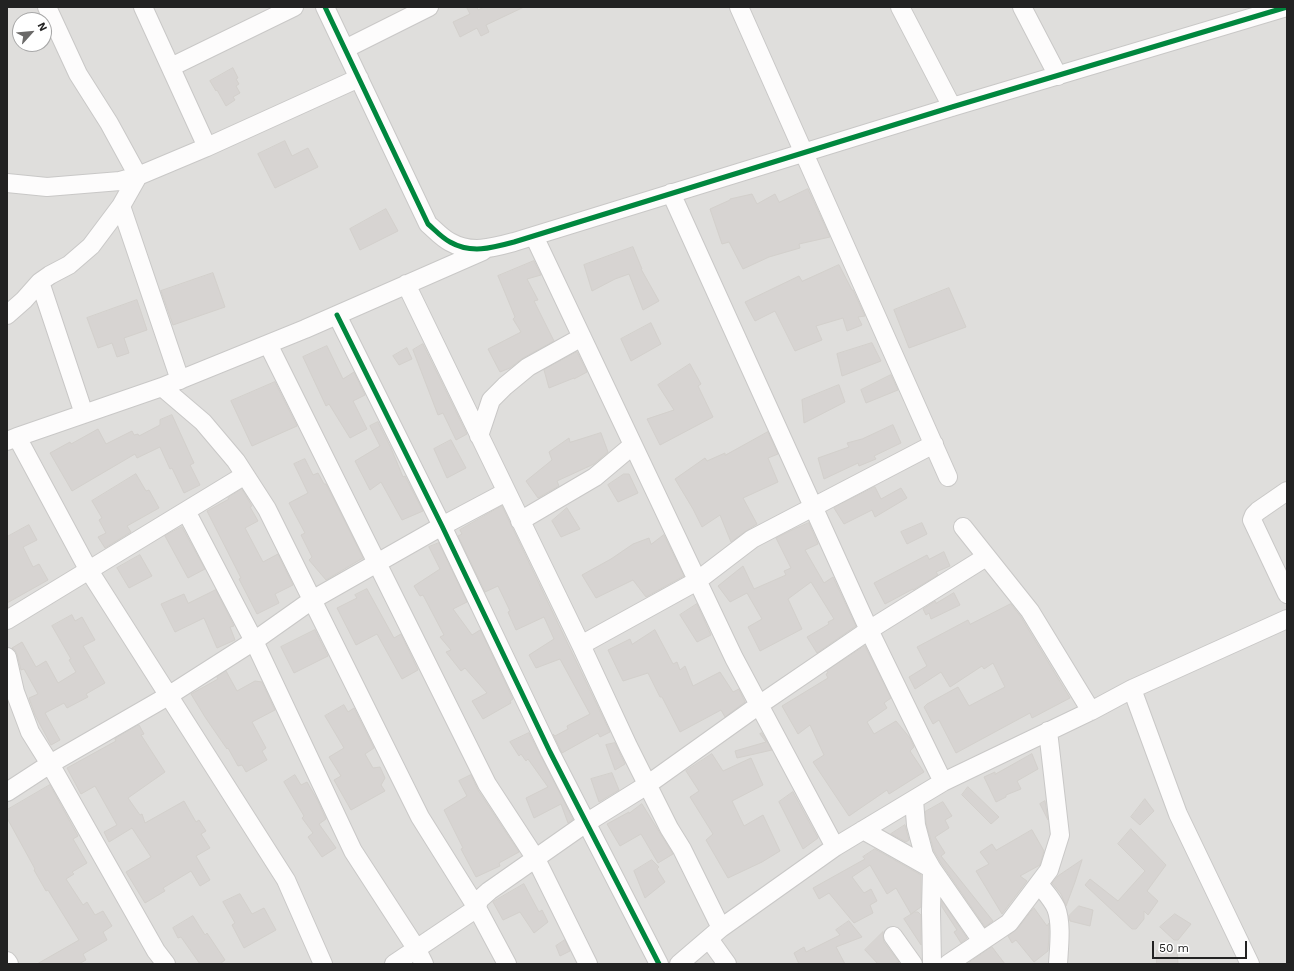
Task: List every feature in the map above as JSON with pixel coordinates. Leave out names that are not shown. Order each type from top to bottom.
[{"type":"street","points":[[47,7],[78,74],[109,123],[138,176]]},
{"type":"street","points":[[143,7],[207,147]]},
{"type":"street","points":[[171,67],[294,7]]},
{"type":"street","points":[[325,7],[428,224],[449,242],[463,249],[489,249]]},
{"type":"street","points":[[345,49],[429,7]]},
{"type":"street","points":[[740,7],[948,477]]},
{"type":"street","points":[[900,7],[952,107]]},
{"type":"street","points":[[1022,7],[1058,76]]},
{"type":"street","points":[[323,964],[286,880],[88,569],[12,439],[180,380],[337,315],[489,249],[952,107],[1287,7]]},
{"type":"street","points":[[7,182],[47,187],[120,181],[138,176],[207,147],[358,78]]},
{"type":"street","points":[[7,316],[40,282],[69,265],[91,246],[121,206],[138,176]]},
{"type":"street","points":[[671,193],[869,630],[943,782]]},
{"type":"street","points":[[121,206],[180,380]]},
{"type":"street","points":[[534,236],[697,581],[759,705],[835,847]]},
{"type":"street","points":[[40,282],[84,414]]},
{"type":"street","points":[[406,284],[581,645],[647,785],[682,849],[728,964]]},
{"type":"street","points":[[337,315],[442,526],[550,752],[659,964]]},
{"type":"street","points":[[479,436],[491,400],[505,386],[528,367],[582,337]]},
{"type":"street","points":[[268,344],[487,784],[536,859],[588,964]]},
{"type":"street","points":[[162,387],[203,422],[236,461],[267,509],[420,817],[477,908],[507,964]]},
{"type":"street","points":[[464,403],[491,400]]},
{"type":"street","points":[[581,645],[697,581],[752,539],[934,444]]},
{"type":"street","points":[[520,521],[595,477],[633,445]]},
{"type":"street","points":[[7,620],[88,569],[245,475]]},
{"type":"street","points":[[1287,491],[1258,511],[1252,520],[1287,594]]},
{"type":"street","points":[[7,792],[50,764],[168,696],[312,600],[442,526],[506,492]]},
{"type":"street","points":[[186,511],[254,640],[353,851],[416,948],[424,964]]},
{"type":"street","points":[[963,527],[1030,611],[1091,711]]},
{"type":"street","points":[[394,964],[477,908],[479,900],[488,891],[586,823],[647,785],[759,705],[869,630],[986,557]]},
{"type":"street","points":[[679,964],[715,934],[835,847],[943,782],[1091,711],[1132,689],[1287,619]]},
{"type":"street","points":[[7,657],[15,692],[30,732],[50,764],[156,951],[166,964]]},
{"type":"street","points":[[1132,689],[1178,814],[1250,964]]},
{"type":"street","points":[[948,964],[1009,923],[1049,870],[1060,835],[1048,731]]},
{"type":"street","points":[[914,800],[916,826],[924,855],[982,941]]},
{"type":"street","points":[[863,830],[932,869]]},
{"type":"street","points":[[932,869],[932,964]]},
{"type":"street","points":[[1039,884],[1056,907],[1059,918],[1060,943],[1058,964]]},
{"type":"street","points":[[894,936],[913,964]]},
{"type":"shaded area","points":[[7,7],[1287,7],[1287,964],[7,964]]},
{"type":"building","points":[[477,7],[478,10],[484,7],[524,7],[486,25],[489,32],[481,36],[477,28],[460,37],[453,22],[470,14],[467,8]]},
{"type":"building","points":[[233,68],[238,78],[236,79],[239,84],[236,86],[240,93],[233,97],[235,100],[226,106],[210,81]]},
{"type":"building","points":[[285,141],[292,156],[308,148],[318,167],[275,188],[258,154]]},
{"type":"building","points":[[808,189],[830,237],[799,244],[800,248],[769,257],[743,269],[729,242],[722,244],[710,209],[730,199],[752,194],[757,204],[775,194],[779,202]]},
{"type":"building","points":[[386,209],[398,231],[360,250],[350,229]]},
{"type":"building","points":[[633,247],[641,269],[659,301],[643,310],[629,274],[615,279],[592,291],[584,265]]},
{"type":"building","points":[[534,261],[541,275],[527,279],[538,300],[534,301],[554,341],[523,358],[510,368],[500,372],[488,349],[521,332],[513,319],[515,317],[498,276]]},
{"type":"building","points":[[839,265],[865,316],[858,317],[862,325],[847,331],[843,318],[816,326],[822,340],[795,351],[775,311],[755,321],[745,302],[799,276],[802,281]]},
{"type":"building","points":[[213,273],[225,307],[173,325],[161,291]]},
{"type":"building","points":[[949,288],[966,327],[909,348],[894,310]]},
{"type":"building","points":[[137,300],[147,330],[124,338],[129,353],[117,357],[112,343],[98,348],[87,318]]},
{"type":"building","points":[[651,323],[661,344],[631,361],[621,339]]},
{"type":"building","points":[[872,343],[881,361],[842,376],[837,354]]},
{"type":"building","points":[[423,344],[467,434],[456,440],[443,413],[438,415],[413,350]]},
{"type":"building","points":[[327,346],[343,379],[354,372],[365,395],[353,401],[367,429],[350,438],[329,404],[326,406],[303,357]]},
{"type":"building","points":[[407,348],[412,359],[399,365],[393,356]]},
{"type":"building","points":[[577,352],[587,372],[574,379],[549,388],[544,370]]},
{"type":"building","points":[[690,364],[701,384],[698,386],[713,417],[660,445],[647,419],[674,410],[658,385]]},
{"type":"building","points":[[891,375],[898,390],[866,403],[861,390]]},
{"type":"building","points":[[275,382],[297,426],[252,446],[231,401]]},
{"type":"building","points":[[839,385],[845,402],[804,423],[802,400]]},
{"type":"building","points":[[172,415],[194,463],[190,465],[200,485],[184,493],[172,468],[170,469],[160,447],[137,458],[135,454],[72,491],[50,453],[70,442],[71,444],[98,429],[106,444],[132,431],[134,435],[138,434],[139,436],[160,425],[160,420]]},
{"type":"building","points":[[378,422],[403,477],[405,476],[423,511],[402,520],[381,482],[370,490],[355,461],[380,446],[370,426]]},
{"type":"building","points":[[893,425],[901,443],[874,456],[876,459],[859,466],[858,463],[824,479],[818,458],[849,447],[847,443],[862,439]]},
{"type":"building","points":[[768,432],[778,454],[768,458],[778,482],[743,498],[757,524],[731,542],[720,515],[702,527],[675,479],[705,458],[707,461],[725,453],[725,455]]},
{"type":"building","points":[[601,433],[608,452],[594,464],[557,481],[559,486],[538,498],[526,481],[552,460],[549,452],[569,438],[570,442]]},
{"type":"building","points":[[451,440],[466,468],[447,478],[434,449]]},
{"type":"building","points":[[305,459],[313,475],[318,473],[324,484],[326,484],[363,558],[326,580],[309,560],[312,557],[301,535],[305,533],[289,503],[308,493],[294,464]]},
{"type":"building","points":[[136,474],[146,491],[149,490],[159,508],[127,526],[131,532],[105,548],[98,537],[106,533],[99,520],[102,518],[92,501]]},
{"type":"building","points":[[624,474],[629,474],[638,493],[618,502],[608,485]]},
{"type":"building","points":[[875,487],[881,499],[901,488],[907,498],[875,517],[872,510],[844,524],[834,508]]},
{"type":"building","points":[[242,489],[252,506],[250,507],[258,521],[245,528],[263,562],[278,554],[293,585],[275,594],[279,603],[257,614],[239,579],[241,578],[207,511],[229,499],[228,498]]},
{"type":"building","points":[[502,506],[610,732],[600,737],[598,733],[562,753],[553,734],[555,736],[568,729],[567,726],[590,714],[560,659],[536,668],[529,655],[554,639],[544,617],[516,630],[508,612],[510,611],[498,586],[485,592],[458,536],[462,534],[460,530]]},
{"type":"building","points":[[567,508],[580,529],[561,537],[552,521]]},
{"type":"building","points":[[809,523],[818,544],[805,550],[824,583],[833,577],[856,626],[817,653],[807,637],[829,624],[828,622],[834,619],[811,582],[788,599],[802,629],[760,651],[748,627],[762,619],[747,593],[730,602],[718,586],[743,566],[754,589],[786,575],[784,571],[791,568],[776,538]]},
{"type":"building","points":[[922,523],[927,534],[907,544],[901,532]]},
{"type":"building","points":[[29,525],[37,540],[23,547],[33,567],[39,564],[48,580],[7,603],[7,537]]},
{"type":"building","points":[[182,527],[205,569],[188,578],[165,536]]},
{"type":"building","points":[[664,535],[684,576],[646,597],[633,580],[596,598],[582,575],[611,559],[633,544],[649,538],[651,544]]},
{"type":"building","points":[[439,543],[467,602],[453,609],[472,635],[480,630],[481,631],[513,699],[510,701],[511,703],[483,719],[472,701],[487,693],[465,668],[461,671],[446,652],[451,650],[440,637],[444,635],[423,595],[420,596],[414,586],[440,569],[429,547]]},
{"type":"building","points":[[944,552],[950,566],[936,572],[938,575],[913,590],[885,604],[874,583],[927,555],[929,559]]},
{"type":"building","points":[[140,555],[152,576],[129,588],[117,568]]},
{"type":"building","points":[[367,589],[394,638],[401,634],[418,670],[402,679],[377,634],[356,645],[337,608],[357,598],[355,595]]},
{"type":"building","points":[[216,590],[234,626],[230,627],[235,640],[217,648],[204,618],[175,632],[161,604],[184,594],[188,603]]},
{"type":"building","points":[[954,593],[960,605],[931,619],[929,613],[926,615],[923,609],[935,601],[936,603]]},
{"type":"building","points":[[697,604],[711,635],[697,642],[680,615]]},
{"type":"building","points":[[1011,604],[1021,617],[1070,698],[1032,718],[1030,713],[956,753],[939,720],[933,724],[924,707],[958,687],[969,706],[1005,687],[993,663],[984,669],[982,666],[950,687],[941,672],[915,689],[909,677],[927,666],[917,647],[968,620],[970,624]]},
{"type":"building","points":[[72,615],[75,621],[82,617],[95,640],[83,646],[105,683],[86,694],[88,697],[67,708],[64,703],[45,713],[60,740],[51,745],[35,715],[29,698],[38,694],[24,669],[21,670],[17,654],[12,648],[22,642],[36,667],[46,661],[58,683],[76,672],[69,660],[71,659],[52,626]]},
{"type":"building","points":[[315,630],[328,656],[294,673],[281,647]]},
{"type":"building","points":[[655,630],[673,664],[677,662],[680,670],[685,666],[693,686],[720,672],[733,692],[739,689],[745,702],[725,717],[721,710],[680,732],[648,673],[623,681],[608,650],[630,639],[632,644]]},
{"type":"building","points":[[865,646],[891,698],[884,703],[887,708],[867,722],[874,734],[896,721],[910,738],[914,747],[910,751],[924,772],[889,794],[887,790],[849,816],[813,762],[824,755],[810,725],[798,734],[782,706],[828,678],[826,674],[828,673],[827,671]]},
{"type":"building","points":[[226,671],[237,691],[255,681],[262,682],[275,710],[252,722],[266,748],[262,751],[267,760],[246,772],[242,765],[238,766],[228,748],[227,749],[205,717],[191,694],[218,679],[217,677]]},
{"type":"building","points":[[344,705],[348,712],[354,708],[374,748],[365,754],[373,768],[380,767],[385,778],[381,785],[385,791],[351,810],[334,780],[341,776],[329,757],[344,748],[325,716]]},
{"type":"building","points":[[139,725],[144,734],[141,735],[165,772],[128,798],[140,815],[142,814],[145,823],[184,801],[196,822],[199,820],[206,831],[201,834],[210,848],[196,856],[210,880],[200,886],[191,871],[163,888],[165,891],[145,903],[126,872],[151,857],[132,828],[109,842],[104,832],[117,825],[95,786],[81,794],[67,768],[116,741],[115,739]]},
{"type":"building","points":[[529,733],[573,819],[568,823],[561,804],[534,818],[526,798],[548,787],[528,759],[526,761],[521,754],[519,756],[510,742]]},
{"type":"building","points":[[762,733],[772,750],[737,758],[735,751],[766,742],[760,734]]},
{"type":"building","points":[[615,743],[625,764],[615,770],[606,745]]},
{"type":"building","points":[[712,754],[723,771],[751,758],[763,785],[732,801],[744,826],[763,815],[780,851],[762,862],[728,878],[706,840],[713,834],[690,797],[699,791],[686,771]]},
{"type":"building","points":[[1032,754],[1038,769],[1017,781],[1021,789],[1006,795],[1006,797],[996,802],[984,777],[995,772],[995,774]]},
{"type":"building","points":[[612,773],[619,790],[599,802],[591,779]]},
{"type":"building","points":[[295,775],[301,785],[307,782],[318,801],[326,819],[319,824],[336,848],[322,857],[308,837],[313,833],[302,818],[304,816],[284,782]]},
{"type":"building","points":[[471,775],[478,790],[519,852],[499,863],[500,866],[476,877],[461,849],[463,848],[444,810],[467,796],[459,781]]},
{"type":"building","points":[[50,785],[78,836],[73,839],[87,863],[72,872],[74,874],[66,879],[83,905],[87,902],[95,915],[103,911],[112,926],[103,932],[107,940],[83,954],[86,960],[79,964],[37,964],[79,940],[48,890],[46,891],[7,818],[7,810]]},
{"type":"building","points":[[968,787],[999,817],[991,824],[962,795]]},
{"type":"building","points":[[793,792],[818,838],[803,849],[779,802]]},
{"type":"building","points":[[1145,799],[1154,811],[1140,825],[1131,817]]},
{"type":"building","points":[[1045,801],[1048,820],[1040,804]]},
{"type":"building","points":[[943,802],[952,816],[945,820],[949,828],[935,837],[945,853],[941,856],[993,921],[985,927],[934,851],[926,823],[925,812]]},
{"type":"building","points":[[642,804],[673,854],[658,863],[641,834],[620,846],[607,824],[629,813]]},
{"type":"building","points":[[905,825],[909,840],[906,842],[891,834]]},
{"type":"building","points":[[1131,829],[1166,865],[1147,891],[1158,901],[1148,915],[1144,911],[1144,919],[1136,929],[1132,929],[1085,885],[1090,879],[1118,901],[1145,871],[1118,844]]},
{"type":"building","points":[[1032,830],[1044,851],[1040,865],[1020,876],[1027,881],[1002,914],[976,871],[989,864],[980,852],[992,844],[996,850]]},
{"type":"building","points":[[875,849],[921,875],[921,907],[911,914],[896,888],[887,894],[870,865],[852,877],[864,893],[871,889],[877,901],[870,905],[873,913],[854,923],[829,893],[819,899],[813,888],[865,859],[863,857]]},
{"type":"building","points":[[652,860],[659,867],[657,869],[665,882],[645,898],[634,871]]},
{"type":"building","points":[[1082,860],[1066,906],[1061,894],[1052,883],[1058,876]]},
{"type":"building","points":[[524,884],[539,912],[542,910],[548,922],[534,933],[520,912],[503,920],[493,902]]},
{"type":"building","points":[[240,894],[252,914],[264,908],[276,930],[244,948],[232,925],[235,923],[223,902]]},
{"type":"building","points":[[942,901],[967,938],[961,943],[954,932],[957,930],[942,907]]},
{"type":"building","points":[[1079,906],[1093,910],[1090,926],[1070,921],[1069,916]]},
{"type":"building","points":[[1034,908],[1047,926],[1049,923],[1049,935],[1048,951],[1034,962],[1016,940],[1012,943],[1008,936],[1017,929]]},
{"type":"building","points":[[915,912],[918,912],[921,915],[921,945],[904,919]]},
{"type":"building","points":[[1175,914],[1191,924],[1178,940],[1174,940],[1160,927]]},
{"type":"building","points":[[193,916],[205,935],[207,933],[225,960],[220,964],[200,964],[181,937],[178,938],[173,928]]},
{"type":"building","points":[[849,921],[862,937],[836,947],[845,964],[799,964],[794,953],[804,947],[806,952],[840,935],[836,930]]},
{"type":"building","points":[[883,932],[884,942],[899,962],[895,964],[878,964],[865,950]]},
{"type":"building","points":[[565,940],[570,951],[560,956],[556,946]]},
{"type":"building","points":[[992,947],[1005,964],[969,963]]},
{"type":"building","points":[[1157,950],[1177,950],[1178,964],[1157,964]]},
{"type":"cycle path","points":[[325,7],[428,224],[450,242],[458,246],[474,249],[490,248],[514,242],[952,107],[1287,7]]},
{"type":"cycle path","points":[[337,315],[442,526],[550,752],[659,964]]}]
